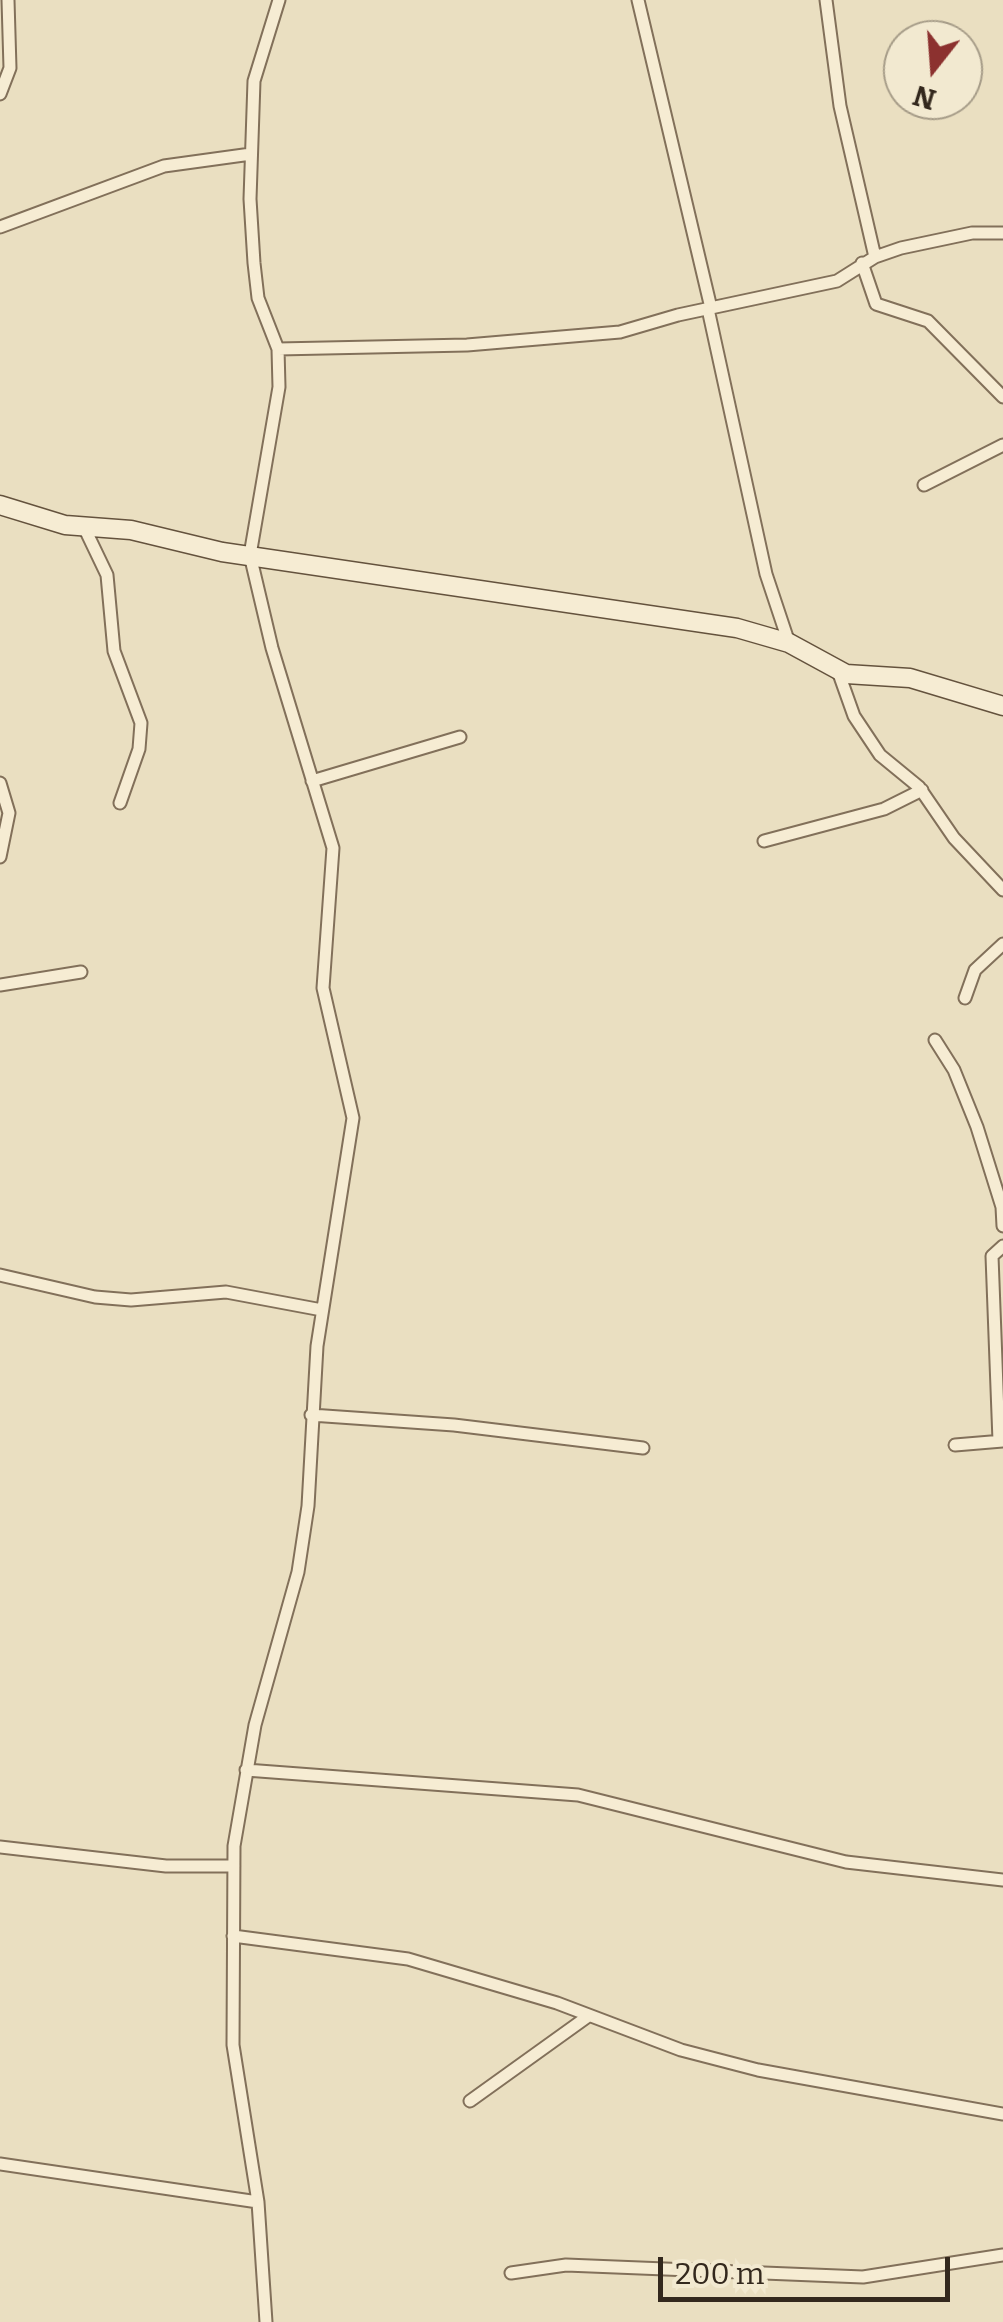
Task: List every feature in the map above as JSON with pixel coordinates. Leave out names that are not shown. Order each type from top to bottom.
[{"type":"street","points":[[0,94],[8,77],[12,50],[8,0]]},
{"type":"street","points":[[266,2322],[258,2202],[236,2075],[234,1866],[246,1770],[298,1572],[308,1506],[311,1415],[322,1310],[352,1118],[323,988],[333,848],[250,556],[277,402],[278,349],[258,298],[252,154],[257,59],[279,0]]},
{"type":"street","points":[[638,0],[766,574],[789,643]]},
{"type":"street","points":[[826,0],[840,106],[875,257]]},
{"type":"street","points":[[0,227],[164,166],[252,154]]},
{"type":"street","points":[[278,349],[451,346],[620,332],[709,308],[837,281],[875,257],[938,239],[1003,233]]},
{"type":"street","points":[[862,264],[876,304],[928,322],[1003,397]]},
{"type":"street","points":[[924,485],[1003,445]]},
{"type":"street","points":[[0,505],[84,527],[131,530],[250,556],[680,618],[789,643],[838,671],[860,677],[910,678],[1003,706]]},
{"type":"street","points":[[84,527],[107,575],[117,662],[140,723],[139,749],[120,803]]},
{"type":"street","points":[[838,671],[867,738],[887,763],[922,790],[954,838],[1003,890]]},
{"type":"street","points":[[312,781],[460,737]]},
{"type":"street","points":[[0,782],[9,812],[0,858]]},
{"type":"street","points":[[764,840],[884,809],[922,790]]},
{"type":"street","points":[[965,998],[975,970],[1003,944]]},
{"type":"street","points":[[0,985],[81,972]]},
{"type":"street","points":[[935,1040],[954,1070],[977,1128],[1003,1226]]},
{"type":"street","points":[[955,1446],[1001,1441],[992,1256],[1003,1246]]},
{"type":"street","points":[[0,1275],[95,1297],[131,1300],[226,1292],[322,1310]]},
{"type":"street","points":[[311,1415],[454,1426],[644,1448]]},
{"type":"street","points":[[246,1770],[578,1795],[830,1859],[1003,1880]]},
{"type":"street","points":[[0,1847],[166,1866],[234,1866]]},
{"type":"street","points":[[233,1936],[408,1959],[557,2003],[682,2050],[758,2070],[1003,2114]]},
{"type":"street","points":[[470,2101],[586,2017]]},
{"type":"street","points":[[0,2164],[258,2202]]},
{"type":"street","points":[[510,2273],[566,2265],[863,2277],[1003,2256]]}]
